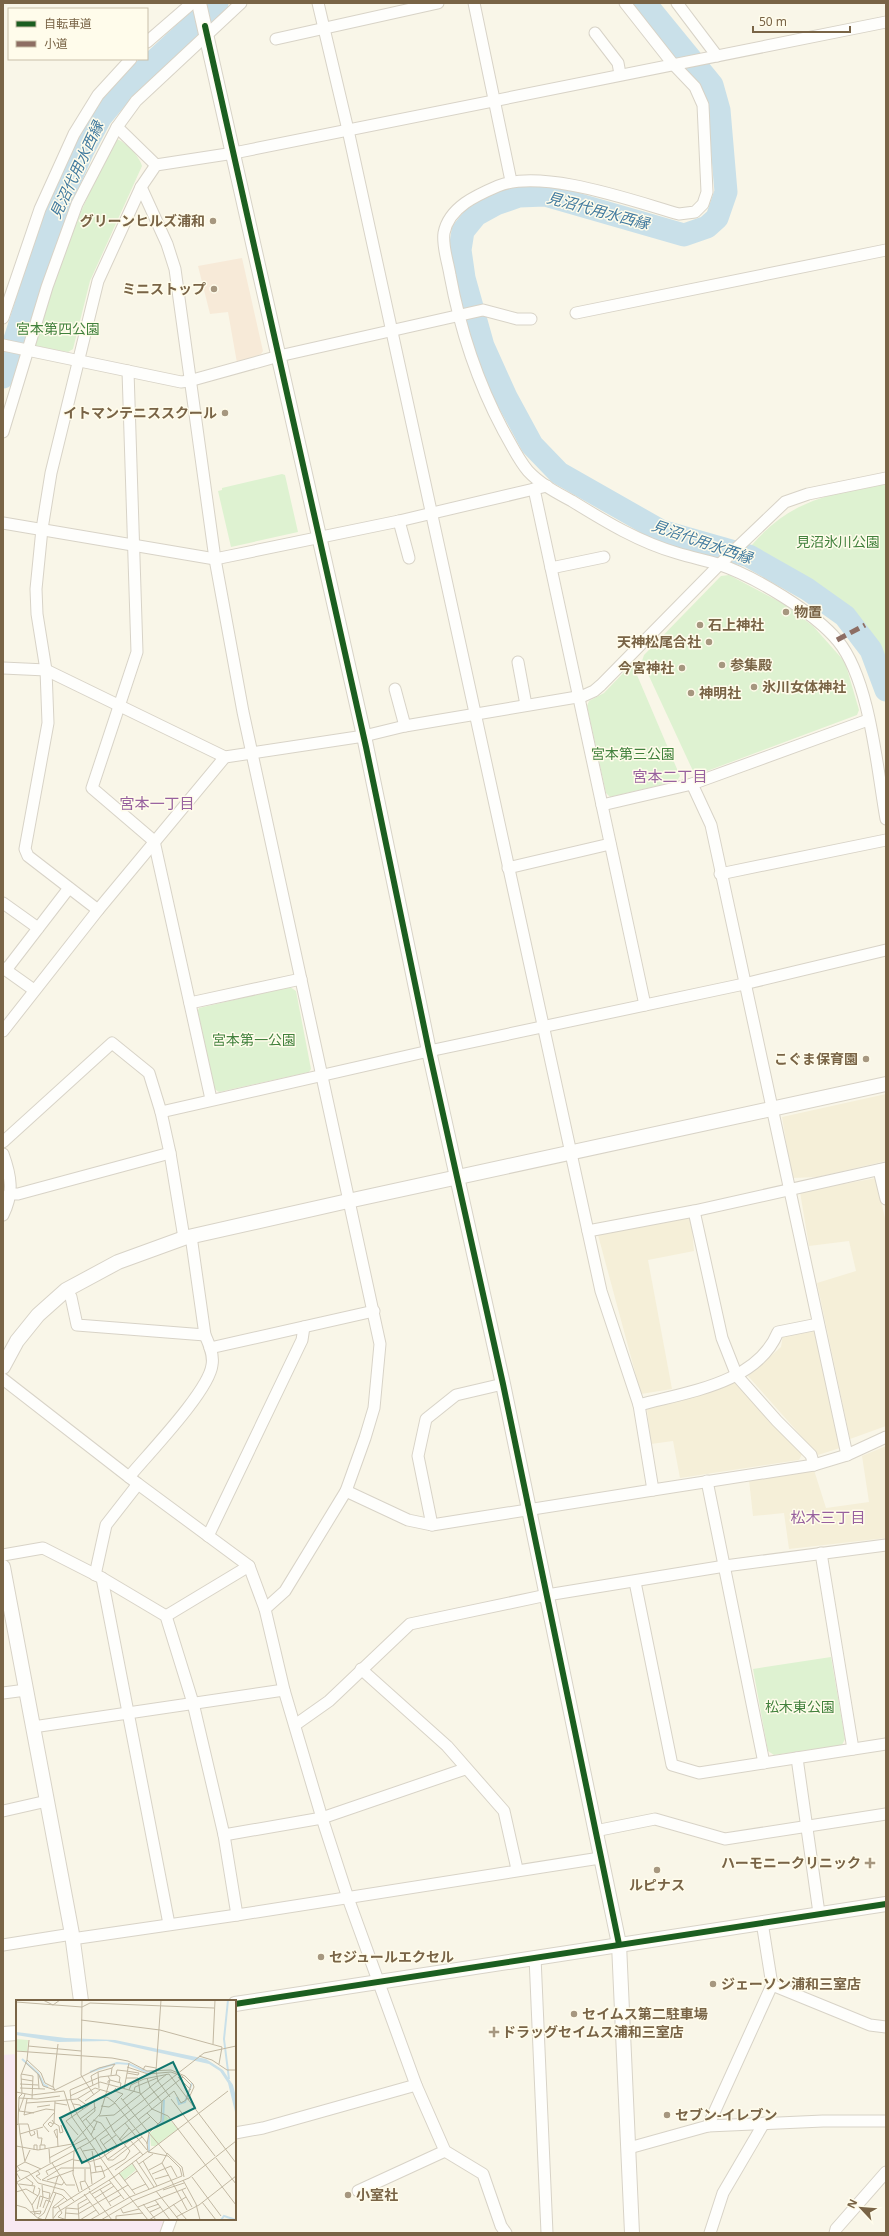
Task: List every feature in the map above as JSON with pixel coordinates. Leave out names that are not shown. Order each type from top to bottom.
[{"type":"street","points":[[3,432],[26,349],[77,204],[117,127],[136,101],[206,29],[241,3]]},
{"type":"street","points":[[320,3],[324,27],[432,512],[542,1028],[601,1291],[639,1405],[653,1490]]},
{"type":"street","points":[[276,39],[433,3]]},
{"type":"street","points":[[474,3],[511,181]]},
{"type":"street","points":[[625,3],[695,87],[703,106],[707,192],[702,204],[695,212],[679,214],[558,181],[511,181],[473,197],[455,211],[444,232],[445,247],[460,315],[485,396],[513,448],[525,466],[547,486],[626,533],[675,553],[722,562],[788,599],[814,618],[837,640],[852,662],[864,697],[886,819]]},
{"type":"street","points":[[677,3],[717,56]]},
{"type":"street","points":[[148,41],[197,4],[206,29],[318,536],[364,736],[429,1051],[503,1384],[619,1944],[632,2233]]},
{"type":"street","points":[[98,910],[28,856],[24,849],[48,723],[46,670],[37,607],[36,589],[42,529],[51,474],[98,281],[141,187],[156,165],[234,153],[620,74],[704,59],[886,22]]},
{"type":"street","points":[[595,33],[618,63],[620,74]]},
{"type":"street","points":[[3,318],[40,209],[74,134],[98,95],[130,60]]},
{"type":"street","points":[[117,127],[156,165]]},
{"type":"street","points":[[141,187],[167,244],[175,269],[189,381],[215,559],[251,752],[380,1344],[374,1408],[366,1438],[346,1491],[285,1591],[265,1609]]},
{"type":"street","points":[[576,313],[886,250]]},
{"type":"street","points":[[3,345],[181,382],[279,356],[483,310],[517,319],[531,320]]},
{"type":"street","points":[[128,371],[137,652],[92,788],[154,841],[211,1099]]},
{"type":"street","points":[[3,668],[46,670],[225,757],[364,736],[405,726],[578,697],[594,691],[601,686],[722,562],[785,502],[808,494],[886,478]]},
{"type":"street","points":[[3,523],[215,559],[318,536],[399,521],[547,486]]},
{"type":"street","points":[[534,490],[645,1005]]},
{"type":"street","points":[[399,521],[409,558]]},
{"type":"street","points":[[551,568],[604,557]]},
{"type":"street","points":[[518,662],[526,706]]},
{"type":"street","points":[[395,688],[405,726]]},
{"type":"street","points":[[602,805],[692,784],[868,720]]},
{"type":"street","points":[[3,1031],[98,910],[225,757]]},
{"type":"street","points":[[692,784],[711,825],[720,874],[773,1108],[847,1455]]},
{"type":"street","points":[[720,874],[886,840]]},
{"type":"street","points":[[508,868],[610,844]]},
{"type":"street","points":[[34,990],[5,969],[69,888]]},
{"type":"street","points":[[3,903],[38,928]]},
{"type":"street","points":[[161,1112],[211,1099],[429,1051],[744,984],[886,950]]},
{"type":"street","points":[[190,1003],[301,979]]},
{"type":"street","points":[[3,1142],[112,1043],[149,1073],[161,1112],[170,1153],[205,1335],[210,1348],[212,1365],[198,1394],[133,1480],[106,1525],[99,1576],[128,1713],[169,1924]]},
{"type":"street","points":[[3,1366],[17,1341],[38,1315],[66,1290],[118,1262],[187,1237],[886,1084]]},
{"type":"street","points":[[9,1194],[18,1194],[170,1153]]},
{"type":"street","points":[[3,1154],[12,1181],[3,1215]]},
{"type":"street","points":[[588,1231],[694,1212],[883,1169],[886,1199]]},
{"type":"street","points":[[694,1212],[722,1338],[738,1376],[777,1421],[811,1455],[814,1465]]},
{"type":"street","points":[[66,1290],[71,1297],[77,1325],[205,1335]]},
{"type":"street","points":[[210,1348],[374,1311]]},
{"type":"street","points":[[639,1405],[738,1376],[773,1344],[778,1332],[818,1324]]},
{"type":"street","points":[[208,1536],[302,1340],[304,1327]]},
{"type":"street","points":[[3,1379],[133,1480],[249,1566],[265,1609],[284,1690],[322,1818],[348,1898],[416,2085],[445,2151],[483,2174],[501,2226],[506,2233]]},
{"type":"street","points":[[432,1524],[418,1456],[426,1419],[456,1395],[503,1384]]},
{"type":"street","points":[[346,1491],[408,1520],[432,1524],[814,1465],[847,1455],[886,1437]]},
{"type":"street","points":[[707,1481],[764,1763]]},
{"type":"street","points":[[295,1725],[328,1701],[410,1624],[547,1595],[635,1582],[725,1566],[886,1545]]},
{"type":"street","points":[[3,1555],[43,1548],[99,1576],[166,1616],[193,1703],[224,1835],[236,1915]]},
{"type":"street","points":[[821,1553],[852,1749]]},
{"type":"street","points":[[166,1616],[249,1566]]},
{"type":"street","points":[[3,1567],[72,1936],[81,2000]]},
{"type":"street","points":[[635,1582],[672,1765],[699,1772],[886,1744]]},
{"type":"street","points":[[361,1669],[446,1746],[504,1811],[517,1869]]},
{"type":"street","points":[[3,1694],[26,1690]]},
{"type":"street","points":[[33,1727],[284,1690]]},
{"type":"street","points":[[797,1758],[819,1913]]},
{"type":"street","points":[[224,1835],[322,1818],[465,1769]]},
{"type":"street","points":[[3,1811],[47,1801]]},
{"type":"street","points":[[595,1832],[655,1819],[725,1839],[886,1814]]},
{"type":"street","points":[[3,1945],[236,1915],[348,1898],[517,1869],[600,1858]]},
{"type":"street","points":[[236,2004],[819,1913],[886,1904]]},
{"type":"street","points":[[708,2126],[772,1985],[762,1922]]},
{"type":"street","points":[[535,1957],[547,2233]]},
{"type":"street","points":[[772,1985],[870,2025],[886,2027]]},
{"type":"street","points":[[3,2034],[16,2033]]},
{"type":"street","points":[[236,2133],[263,2128],[416,2085]]},
{"type":"street","points":[[629,2148],[708,2126],[764,2123],[886,2122]]},
{"type":"street","points":[[710,2233],[723,2193],[764,2123]]},
{"type":"street","points":[[358,2191],[445,2151]]},
{"type":"street","points":[[839,2232],[886,2172]]},
{"type":"street","points":[[166,2233],[171,2220]]},
{"type":"shaded area","points":[[242,258],[263,351],[261,354],[237,363],[228,312],[210,314],[198,266]]},
{"type":"shaded area","points":[[886,1094],[886,1161],[817,1177],[792,1178],[782,1117]]},
{"type":"shaded area","points":[[876,1178],[886,1223],[886,1426],[850,1439],[817,1283],[856,1271],[849,1241],[809,1246],[800,1192]]},
{"type":"shaded area","points":[[691,1217],[694,1251],[648,1260],[672,1389],[641,1394],[598,1235]]},
{"type":"shaded area","points":[[814,1328],[840,1448],[818,1455],[748,1376],[781,1347],[783,1334]]},
{"type":"shaded area","points":[[736,1381],[802,1454],[799,1460],[680,1478],[673,1441],[651,1444],[647,1409]]},
{"type":"shaded area","points":[[886,1446],[886,1538],[789,1549],[784,1513],[753,1516],[749,1480],[814,1470],[826,1508],[869,1502],[862,1456]]},
{"type":"shaded area","points":[[16,2054],[16,2220],[166,2220],[161,2233],[3,2233],[3,2055]]},
{"type":"green space","name":"宮本第四公園","points":[[115,139],[123,142],[132,150],[141,162],[142,166],[90,281],[73,349],[68,352],[36,346],[33,341],[50,289],[80,213]]},
{"type":"green space","points":[[282,474],[285,475],[298,532],[231,547],[218,491],[222,490],[222,488]]},
{"type":"green space","name":"見沼氷川公園","points":[[886,483],[886,666],[881,654],[854,611],[778,560],[751,546],[766,530],[781,518],[812,501],[846,491]]},
{"type":"green space","name":"氷川女体神社","points":[[729,575],[782,603],[813,626],[845,662],[859,710],[857,715],[699,774],[693,771],[642,661],[644,655],[721,576]]},
{"type":"green space","name":"宮本第三公園","points":[[629,667],[634,668],[680,776],[677,781],[610,797],[606,793],[587,706],[589,701],[604,693]]},
{"type":"green space","name":"宮本第一公園","points":[[290,987],[296,991],[311,1069],[309,1072],[219,1092],[213,1088],[197,1013],[199,1008]]},
{"type":"green space","name":"松木東公園","points":[[831,1657],[845,1739],[842,1745],[774,1755],[768,1751],[753,1669]]},
{"type":"waterway","name":"見沼代用水西縁","points":[[3,377],[55,214],[83,150],[100,118],[125,88],[217,3]]},
{"type":"waterway","name":"見沼代用水西縁","points":[[645,3],[712,85],[719,110],[726,192],[717,218],[707,227],[684,235],[545,195],[519,196],[496,204],[476,215],[463,231],[460,250],[464,278],[483,346],[506,397],[532,445],[559,473],[661,531],[749,556],[807,589],[845,616],[871,650],[886,690]]},
{"type":"marked path","points":[[837,640],[865,625]]},
{"type":"cycle path","points":[[205,26],[366,747],[429,1051],[503,1384],[619,1944]]},
{"type":"cycle path","points":[[236,2004],[886,1904]]},
{"type":"place","name":"グリーンヒルズ浦和","points":[[213,221]]},
{"type":"place","name":"ミニストップ","points":[[214,289]]},
{"type":"place","name":"イトマンテニススクール","points":[[225,413]]},
{"type":"place","name":"物置","points":[[786,612]]},
{"type":"place","name":"石上神社","points":[[700,625]]},
{"type":"place","name":"天神松尾合社","points":[[709,642]]},
{"type":"place","name":"参集殿","points":[[722,665]]},
{"type":"place","name":"今宮神社","points":[[682,668]]},
{"type":"place","name":"氷川女体神社","points":[[754,687]]},
{"type":"place","name":"神明社","points":[[691,693]]},
{"type":"place","name":"こぐま保育園","points":[[866,1059]]},
{"type":"place","name":"ハーモニークリニック","points":[[870,1863]]},
{"type":"place","name":"ルピナス","points":[[657,1870]]},
{"type":"place","name":"セジュールエクセル","points":[[321,1957]]},
{"type":"place","name":"ジェーソン浦和三室店","points":[[713,1984]]},
{"type":"place","name":"セイムス第二駐車場","points":[[574,2014]]},
{"type":"place","name":"ドラッグセイムス浦和三室店","points":[[494,2032]]},
{"type":"place","name":"セブン-イレブン","points":[[667,2115]]},
{"type":"place","name":"小室社","points":[[348,2195]]},
{"type":"district","name":"宮本二丁目","points":[[670,777]]},
{"type":"district","name":"宮本一丁目","points":[[157,804]]},
{"type":"district","name":"松木三丁目","points":[[828,1518]]}]
